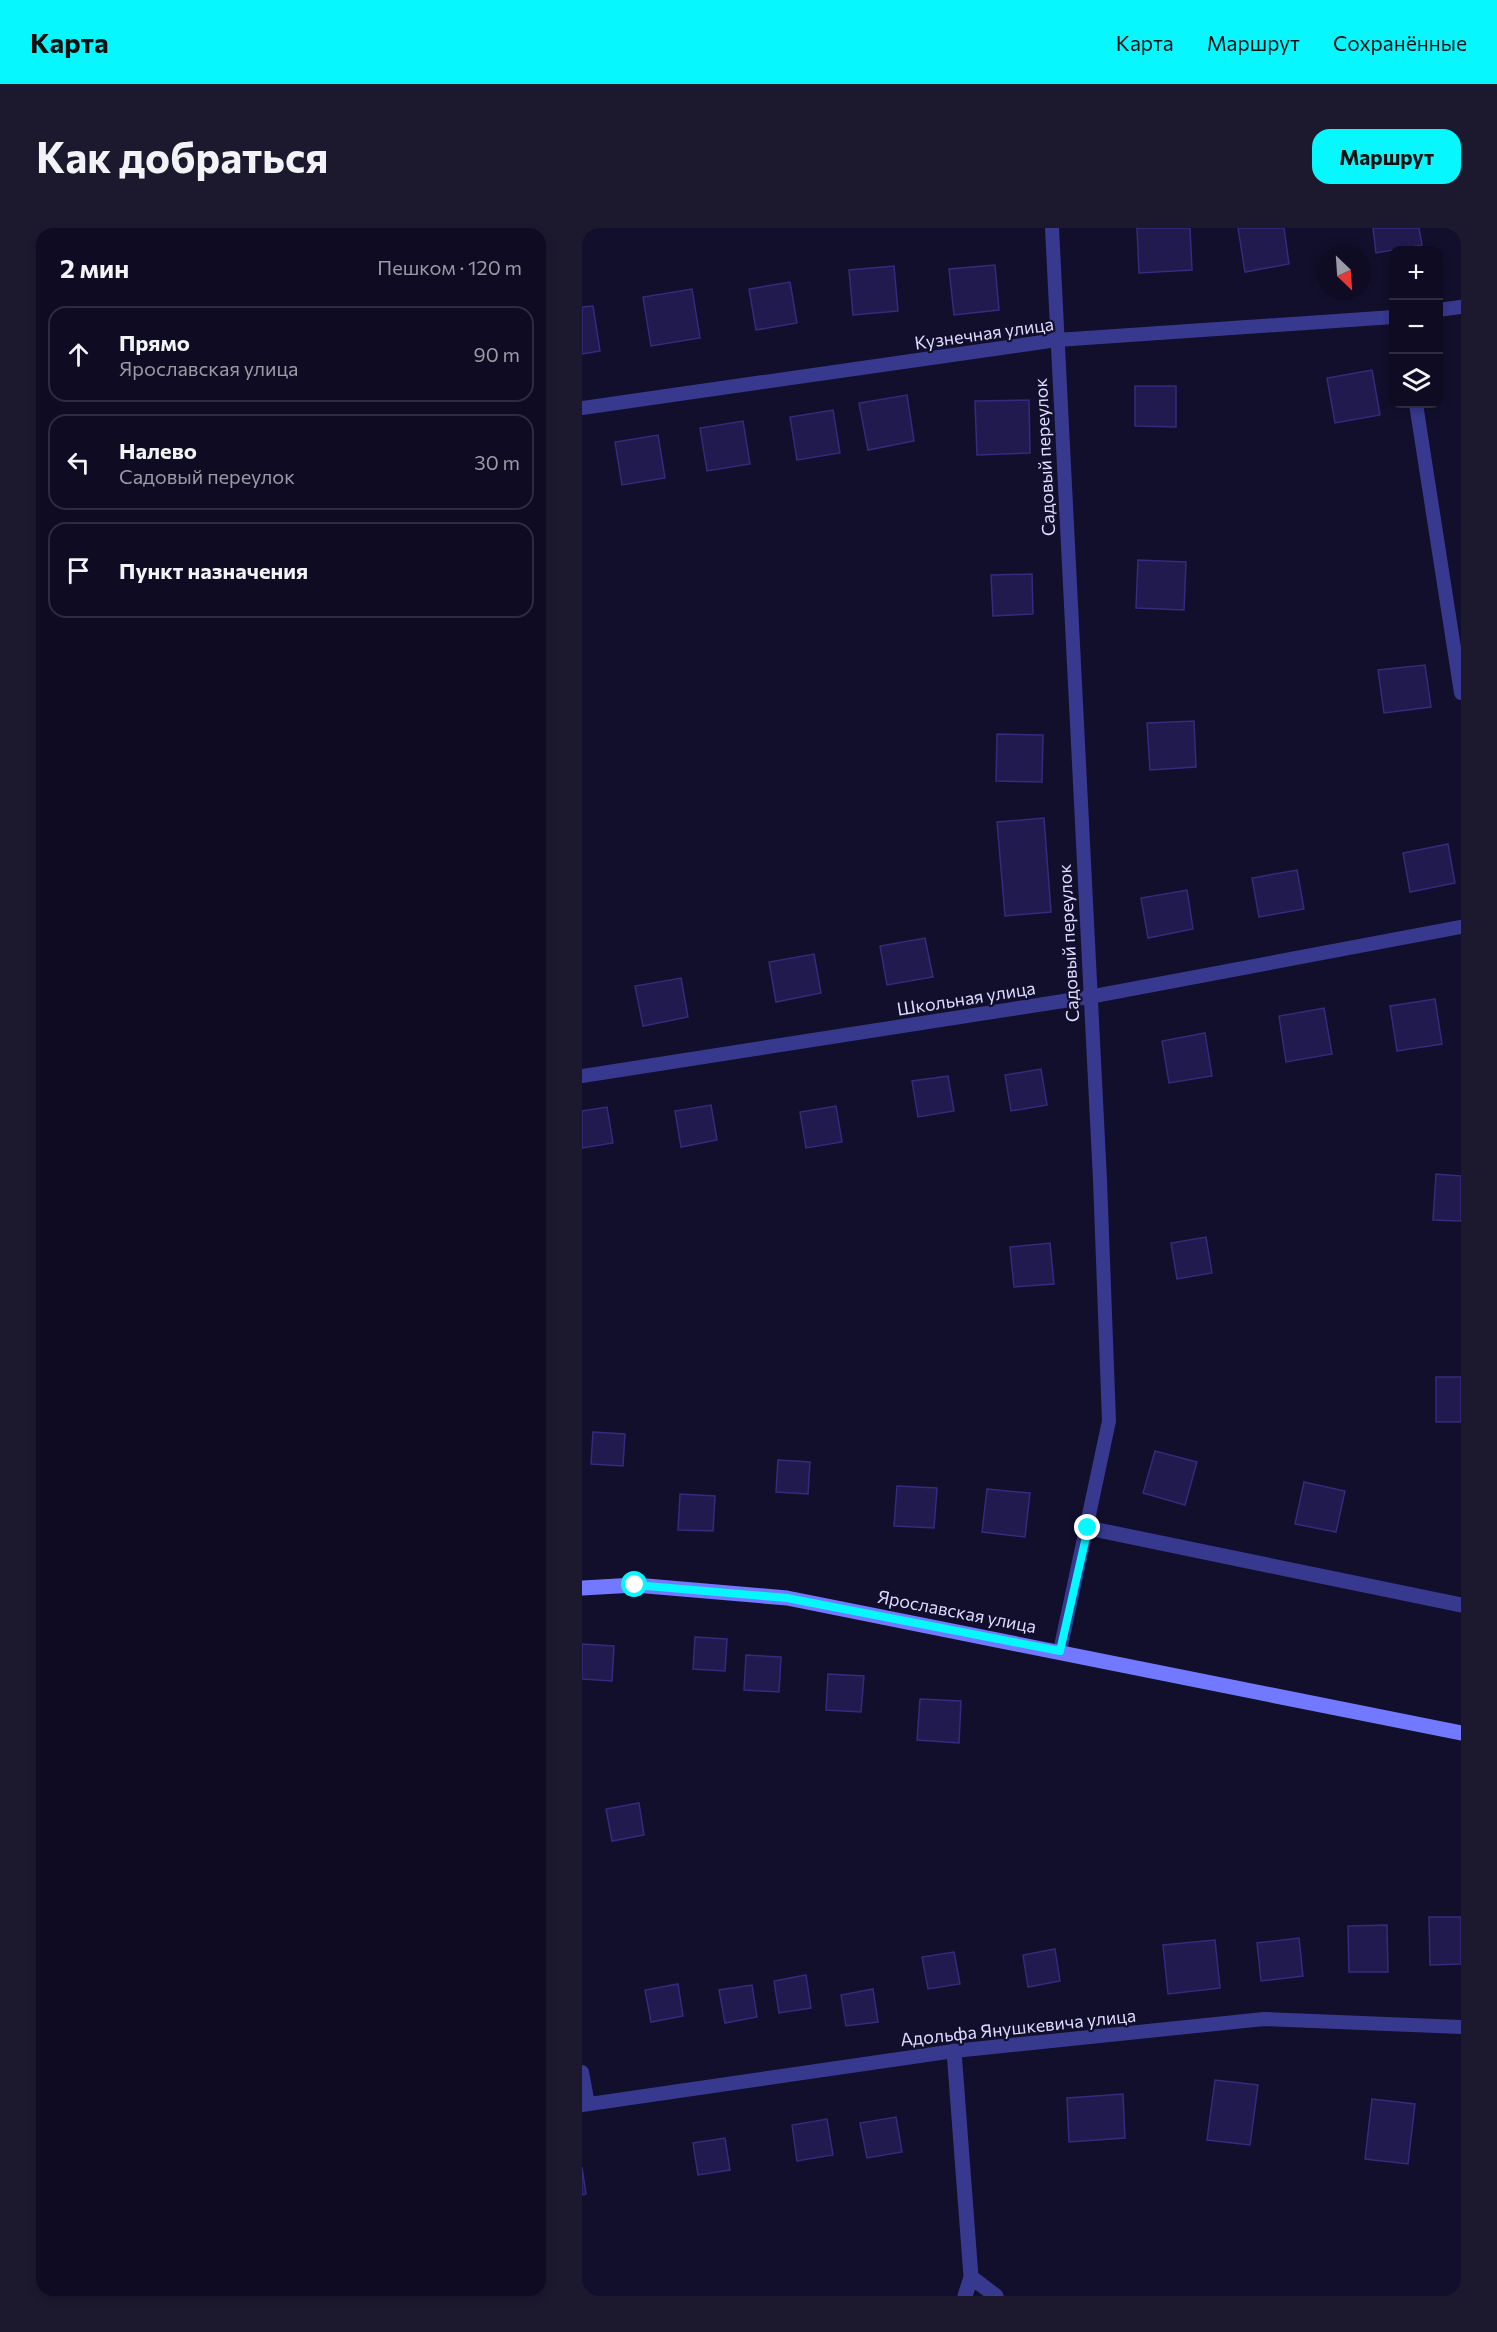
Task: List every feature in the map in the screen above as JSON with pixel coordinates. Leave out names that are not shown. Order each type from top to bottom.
[{"type":"main road","name":"Ярославская улица","points":[[582,1588],[635,1585],[787,1598],[1461,1733]]},
{"type":"street","points":[[1088,1528],[1461,1605]]},
{"type":"street","points":[[954,2051],[971,2277],[965,2296]]},
{"type":"street","points":[[971,2277],[996,2296]]},
{"type":"lane","name":"Садовый переулок","points":[[1052,228],[1100,1180],[1109,1421],[1060,1651]]},
{"type":"lane","points":[[1443,309],[1461,307]]},
{"type":"lane","name":"Кузнечная улица","points":[[582,408],[1057,340],[1389,317]]},
{"type":"lane","points":[[1417,408],[1461,693]]},
{"type":"lane","name":"Школьная улица","points":[[582,1076],[1089,997],[1461,927]]},
{"type":"lane","name":"Адольфа Янушкевича улица","points":[[585,2104],[954,2051],[1264,2019],[1461,2027]]},
{"type":"lane","points":[[582,2072],[585,2104]]},
{"type":"building","points":[[1137,228],[1190,228],[1192,270],[1139,273]]},
{"type":"building","points":[[1238,228],[1284,228],[1289,264],[1245,272]]},
{"type":"building","points":[[1373,228],[1419,228],[1422,245],[1389,246],[1389,251],[1376,253]]},
{"type":"building","points":[[995,265],[999,310],[954,315],[949,269]]},
{"type":"building","points":[[894,266],[898,311],[853,315],[849,270]]},
{"type":"building","points":[[790,282],[797,323],[756,330],[749,289]]},
{"type":"building","points":[[692,289],[700,338],[651,346],[643,297]]},
{"type":"building","points":[[593,306],[600,351],[582,354],[582,307]]},
{"type":"building","points":[[1372,370],[1380,415],[1335,423],[1327,378]]},
{"type":"building","points":[[1135,386],[1176,386],[1176,427],[1135,426]]},
{"type":"building","points":[[907,395],[914,441],[868,450],[859,403]]},
{"type":"building","points":[[1029,400],[1030,453],[977,455],[975,401]]},
{"type":"building","points":[[833,410],[840,453],[797,460],[790,417]]},
{"type":"building","points":[[743,421],[750,464],[707,471],[700,428]]},
{"type":"building","points":[[658,435],[665,478],[622,485],[615,442]]},
{"type":"building","points":[[1138,560],[1186,562],[1184,610],[1136,608]]},
{"type":"building","points":[[1032,574],[1033,614],[993,616],[991,575]]},
{"type":"building","points":[[1425,665],[1431,707],[1384,713],[1378,670]]},
{"type":"building","points":[[1194,721],[1196,767],[1150,770],[1147,723]]},
{"type":"building","points":[[997,734],[1043,735],[1042,782],[996,781]]},
{"type":"building","points":[[1044,818],[1051,912],[1005,916],[997,822]]},
{"type":"building","points":[[1448,844],[1455,883],[1410,892],[1403,853]]},
{"type":"building","points":[[1297,870],[1304,909],[1259,917],[1252,878]]},
{"type":"building","points":[[1187,890],[1193,929],[1148,938],[1141,898]]},
{"type":"building","points":[[925,938],[933,977],[887,985],[880,946]]},
{"type":"building","points":[[814,954],[821,993],[776,1002],[769,962]]},
{"type":"building","points":[[681,978],[688,1017],[643,1026],[635,986]]},
{"type":"building","points":[[1435,999],[1442,1044],[1397,1051],[1390,1006]]},
{"type":"building","points":[[1324,1008],[1332,1054],[1286,1062],[1279,1016]]},
{"type":"building","points":[[1205,1033],[1212,1076],[1169,1083],[1162,1041]]},
{"type":"building","points":[[1041,1069],[1047,1105],[1011,1111],[1005,1075]]},
{"type":"building","points":[[948,1076],[954,1111],[918,1117],[912,1081]]},
{"type":"building","points":[[711,1105],[717,1140],[681,1147],[675,1111]]},
{"type":"building","points":[[836,1106],[842,1142],[806,1148],[800,1112]]},
{"type":"building","points":[[607,1107],[613,1143],[582,1148],[582,1111]]},
{"type":"building","points":[[1436,1174],[1461,1176],[1461,1221],[1433,1220]]},
{"type":"building","points":[[1206,1237],[1212,1273],[1177,1279],[1171,1243]]},
{"type":"building","points":[[1050,1243],[1054,1284],[1014,1287],[1010,1247]]},
{"type":"building","points":[[1436,1377],[1461,1377],[1461,1422],[1436,1422]]},
{"type":"building","points":[[593,1432],[625,1434],[623,1466],[591,1464]]},
{"type":"building","points":[[1155,1451],[1197,1462],[1185,1505],[1143,1493]]},
{"type":"building","points":[[778,1460],[810,1462],[808,1494],[776,1492]]},
{"type":"building","points":[[1304,1482],[1345,1491],[1336,1532],[1295,1524]]},
{"type":"building","points":[[897,1486],[937,1488],[934,1528],[894,1526]]},
{"type":"building","points":[[987,1489],[1030,1493],[1025,1537],[982,1532]]},
{"type":"building","points":[[680,1494],[715,1496],[713,1531],[678,1530]]},
{"type":"building","points":[[695,1637],[727,1639],[725,1671],[693,1669]]},
{"type":"building","points":[[582,1644],[614,1646],[612,1681],[582,1679]]},
{"type":"building","points":[[746,1655],[781,1657],[779,1692],[744,1690]]},
{"type":"building","points":[[828,1674],[864,1676],[861,1712],[826,1710]]},
{"type":"building","points":[[920,1699],[961,1701],[959,1743],[917,1740]]},
{"type":"building","points":[[639,1803],[644,1835],[612,1841],[606,1809]]},
{"type":"building","points":[[1429,1917],[1461,1917],[1461,1964],[1430,1965]]},
{"type":"building","points":[[1387,1925],[1388,1972],[1349,1972],[1348,1926]]},
{"type":"building","points":[[1299,1938],[1303,1976],[1261,1981],[1257,1943]]},
{"type":"building","points":[[1215,1940],[1220,1988],[1168,1994],[1163,1945]]},
{"type":"building","points":[[1055,1949],[1060,1981],[1028,1987],[1023,1955]]},
{"type":"building","points":[[954,1952],[960,1984],[928,1989],[922,1957]]},
{"type":"building","points":[[806,1975],[811,2008],[779,2013],[774,1981]]},
{"type":"building","points":[[678,1984],[683,2016],[651,2022],[645,1990]]},
{"type":"building","points":[[752,1985],[757,2017],[725,2023],[719,1990]]},
{"type":"building","points":[[873,1989],[878,2022],[846,2026],[841,1995]]},
{"type":"building","points":[[1215,2080],[1258,2085],[1250,2145],[1207,2140]]},
{"type":"building","points":[[1123,2094],[1125,2138],[1069,2142],[1067,2098]]},
{"type":"building","points":[[1372,2099],[1415,2104],[1408,2164],[1365,2159]]},
{"type":"building","points":[[896,2117],[902,2152],[867,2158],[860,2123]]},
{"type":"building","points":[[827,2119],[833,2155],[797,2161],[792,2125]]},
{"type":"building","points":[[725,2138],[730,2170],[698,2175],[693,2143]]},
{"type":"building","points":[[582,2167],[586,2194],[582,2195]]},
{"type":"route","points":[[635,1585],[787,1598],[1060,1651],[1088,1528]]}]
